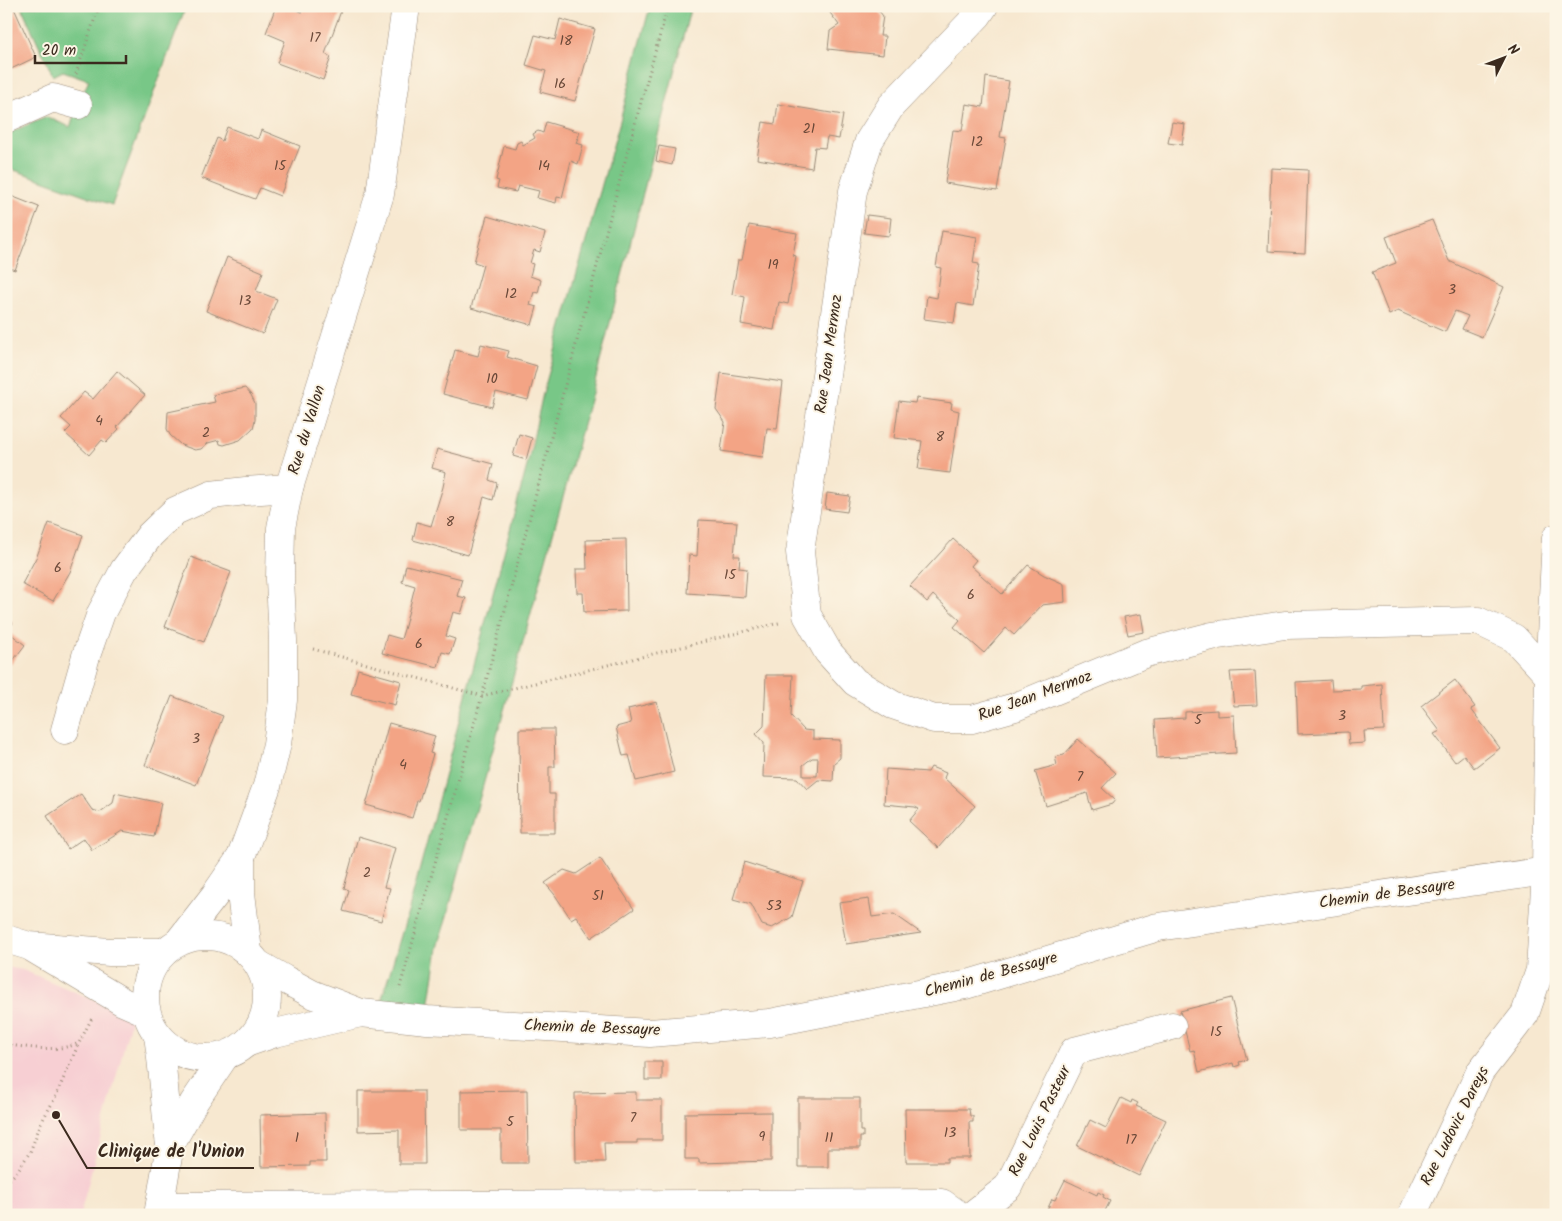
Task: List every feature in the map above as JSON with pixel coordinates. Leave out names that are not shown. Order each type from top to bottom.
[{"type":"street","name":"Rue du Vallon","points":[[172,946],[215,894],[241,857],[267,786],[277,744],[283,700],[280,579],[281,528],[289,488],[380,194],[406,6]]},
{"type":"street","name":"Rue Jean Mermoz","points":[[984,6],[978,15],[891,106],[869,141],[853,191],[800,552],[808,616],[828,652],[855,682],[893,705],[934,718],[972,719],[1015,707],[1146,653],[1212,636],[1285,625],[1478,621],[1514,638],[1549,676]]},
{"type":"street","points":[[6,119],[53,98],[72,103]]},
{"type":"street","points":[[65,730],[86,656],[101,614],[124,570],[150,535],[175,511],[211,495],[246,490],[289,488]]},
{"type":"street","name":"Rue Ludovic Dareys","points":[[1412,1215],[1480,1072],[1525,1014],[1540,970],[1551,872],[1549,676],[1556,538]]},
{"type":"street","name":"Rue du Vallon","points":[[241,857],[241,893],[253,958]]},
{"type":"street","name":"Chemin de Bessayre","points":[[253,958],[284,979],[312,994],[361,1013],[427,1020],[650,1032],[770,1023],[964,985],[1158,927],[1551,872]]},
{"type":"street","points":[[18,942],[110,952],[172,946],[198,936],[216,936],[234,942],[253,958],[266,983],[267,1004],[262,1024],[249,1042],[225,1056],[207,1058],[189,1056],[172,1049],[158,1036]]},
{"type":"street","points":[[18,942],[123,1002],[146,1012]]},
{"type":"street","points":[[172,946],[153,965],[146,980],[144,996],[146,1012],[158,1036],[163,1066],[170,1146],[159,1210],[942,1203],[959,1215]]},
{"type":"street","name":"Chemin de Bessayre","points":[[249,1042],[276,1033],[361,1013]]},
{"type":"street","name":"Rue Louis Pasteur","points":[[972,1215],[1008,1187],[1074,1051],[1172,1026]]},
{"type":"street","points":[[170,1146],[194,1102],[225,1056]]},
{"type":"path","points":[[72,103],[99,6]]},
{"type":"path","points":[[392,1017],[482,696],[668,6]]},
{"type":"path","points":[[283,640],[482,696],[808,616]]},
{"type":"path","points":[[6,1183],[16,1173],[30,1152],[41,1123],[59,1090],[95,1011]]},
{"type":"path","points":[[6,1045],[54,1049],[70,1047],[79,1043]]},
{"type":"shaded area","points":[[6,967],[23,970],[132,1016],[80,1215],[6,1215]]},
{"type":"green space","points":[[21,6],[186,6],[112,205],[6,167],[6,134],[47,117],[70,127],[89,80],[63,71],[53,76]]},
{"type":"green space","points":[[650,6],[691,6],[592,393],[438,948],[427,1020],[377,1015],[409,909],[528,462],[543,393],[620,121]]},
{"type":"building","points":[[6,6],[13,6],[36,57],[9,70],[6,65]]},
{"type":"building","points":[[276,6],[287,6],[302,12],[304,6],[327,6],[341,11],[325,54],[331,57],[323,80],[277,63],[285,41],[266,33]]},
{"type":"building","points":[[825,6],[875,6],[883,16],[880,36],[885,36],[883,55],[828,49],[830,31],[839,25]]},
{"type":"building","points":[[560,19],[595,29],[575,101],[540,92],[546,71],[526,65],[535,35],[555,40]]},
{"type":"building","points":[[986,77],[1009,81],[1000,137],[1006,138],[997,191],[945,183],[953,130],[962,131],[966,104],[983,107]]},
{"type":"building","points":[[778,104],[843,115],[839,139],[827,137],[825,148],[815,147],[812,168],[757,159],[763,122],[775,124]]},
{"type":"building","points":[[546,122],[580,132],[576,143],[583,145],[578,164],[571,161],[562,198],[557,197],[556,203],[537,198],[539,191],[518,186],[516,192],[497,188],[499,181],[496,180],[504,146],[515,149],[517,143],[521,141],[523,145],[535,138],[533,134],[538,131],[543,133]]},
{"type":"building","points":[[1172,122],[1185,124],[1182,145],[1168,143]]},
{"type":"building","points":[[227,127],[258,139],[261,130],[300,146],[280,196],[260,188],[255,199],[201,178],[217,138],[222,141]]},
{"type":"building","points":[[659,146],[675,149],[672,165],[656,161]]},
{"type":"building","points":[[1271,168],[1308,170],[1305,253],[1268,251]]},
{"type":"building","points":[[11,196],[39,207],[15,270],[6,267],[6,210]]},
{"type":"building","points":[[867,215],[891,218],[889,236],[864,233]]},
{"type":"building","points":[[487,216],[545,233],[540,252],[534,250],[530,263],[533,264],[530,276],[541,280],[538,293],[534,292],[530,305],[537,307],[532,325],[471,308],[483,265],[474,262]]},
{"type":"building","points":[[1432,220],[1449,261],[1504,287],[1482,337],[1462,329],[1468,316],[1455,311],[1445,332],[1398,311],[1389,315],[1372,272],[1396,263],[1386,237]]},
{"type":"building","points":[[749,225],[797,233],[793,255],[796,256],[788,304],[779,302],[774,330],[741,324],[745,297],[732,294],[738,260],[742,260]]},
{"type":"building","points":[[942,231],[977,237],[973,263],[979,264],[973,306],[957,303],[954,323],[924,319],[927,296],[937,298],[941,268],[936,267]]},
{"type":"building","points":[[227,257],[263,272],[256,291],[277,299],[263,334],[206,311]]},
{"type":"building","points":[[481,344],[509,351],[507,357],[537,366],[528,400],[496,392],[492,407],[443,394],[455,350],[478,356]]},
{"type":"building","points":[[117,371],[145,395],[117,427],[119,429],[106,443],[102,440],[89,455],[65,433],[71,427],[61,418],[84,392],[93,399]]},
{"type":"building","points":[[721,373],[783,382],[777,429],[767,428],[763,457],[721,451],[725,422],[716,409]]},
{"type":"building","points":[[245,388],[255,403],[255,420],[253,428],[240,440],[224,445],[220,444],[219,440],[195,450],[181,445],[170,435],[167,429],[168,412],[215,402],[213,395]]},
{"type":"building","points":[[916,398],[952,403],[951,409],[959,411],[950,473],[918,469],[922,441],[894,438],[899,401],[915,403]]},
{"type":"building","points":[[519,434],[532,438],[526,460],[513,456]]},
{"type":"building","points":[[437,449],[493,464],[489,480],[497,483],[493,500],[484,497],[468,555],[413,540],[417,522],[431,526],[443,487],[446,472],[432,468]]},
{"type":"building","points":[[827,493],[850,496],[847,512],[825,509]]},
{"type":"building","points":[[699,520],[737,522],[734,556],[740,556],[739,568],[747,569],[745,597],[687,593],[689,555],[697,556]]},
{"type":"building","points":[[49,523],[83,535],[70,572],[53,601],[22,584],[37,556]]},
{"type":"building","points":[[626,539],[627,611],[584,612],[583,593],[577,593],[576,569],[587,569],[586,540]]},
{"type":"building","points":[[953,539],[976,560],[971,566],[1002,594],[1028,565],[1064,584],[1065,602],[1042,605],[1014,635],[1006,628],[984,653],[954,627],[960,620],[933,595],[927,602],[910,586]]},
{"type":"building","points":[[191,557],[231,572],[204,642],[165,627]]},
{"type":"building","points":[[406,565],[462,579],[457,596],[466,598],[461,614],[453,612],[446,636],[455,639],[450,654],[442,652],[438,667],[382,653],[387,635],[401,639],[405,626],[415,586],[402,582]]},
{"type":"building","points":[[1141,614],[1144,632],[1128,635],[1124,617]]},
{"type":"building","points":[[6,617],[13,623],[7,631],[25,645],[8,667],[6,666]]},
{"type":"building","points":[[358,669],[401,681],[395,705],[351,694]]},
{"type":"building","points":[[1255,671],[1257,705],[1234,706],[1230,672]]},
{"type":"building","points":[[766,675],[793,675],[791,716],[804,730],[813,731],[813,739],[840,740],[840,758],[834,763],[833,781],[818,780],[807,789],[797,778],[763,777],[764,743],[756,734],[764,726]],"holes":[[[812,758],[818,758],[817,776],[803,776],[803,765]]]},
{"type":"building","points":[[1331,680],[1332,690],[1361,689],[1361,686],[1382,684],[1384,730],[1364,731],[1365,743],[1349,744],[1348,732],[1298,734],[1296,682]]},
{"type":"building","points":[[1455,680],[1475,707],[1471,709],[1500,748],[1474,768],[1464,755],[1455,762],[1434,734],[1440,731],[1421,706]]},
{"type":"building","points":[[172,696],[223,716],[196,785],[145,765]]},
{"type":"building","points":[[657,702],[674,772],[636,781],[629,755],[623,756],[616,727],[631,723],[628,709]]},
{"type":"building","points":[[1217,710],[1217,716],[1234,715],[1236,753],[1157,758],[1155,720],[1185,718],[1185,712]]},
{"type":"building","points":[[389,723],[435,736],[430,753],[433,754],[412,818],[366,805]]},
{"type":"building","points":[[519,729],[554,729],[555,767],[549,767],[549,794],[555,794],[555,833],[520,833]]},
{"type":"building","points":[[1078,739],[1116,773],[1102,788],[1115,800],[1112,804],[1092,810],[1087,793],[1046,806],[1035,771],[1057,765],[1055,757],[1064,755]]},
{"type":"building","points":[[931,767],[946,773],[944,778],[975,806],[938,848],[909,821],[919,809],[884,804],[886,769],[928,772]]},
{"type":"building","points":[[115,793],[161,803],[154,837],[122,831],[92,850],[84,838],[68,849],[47,816],[81,794],[92,810],[100,812],[113,803]]},
{"type":"building","points":[[358,837],[395,848],[384,887],[390,888],[381,921],[343,911],[349,890],[344,888]]},
{"type":"building","points":[[600,858],[634,909],[591,938],[576,916],[571,919],[545,883],[564,870],[576,874]]},
{"type":"building","points":[[744,862],[803,881],[792,917],[772,928],[762,925],[751,904],[733,899]]},
{"type":"building","points":[[869,899],[872,917],[894,914],[921,933],[846,944],[839,903]]},
{"type":"building","points":[[1231,998],[1247,1060],[1239,1062],[1240,1065],[1234,1067],[1233,1063],[1199,1072],[1194,1050],[1190,1051],[1180,1011]]},
{"type":"building","points":[[645,1062],[662,1062],[662,1080],[645,1080]]},
{"type":"building","points":[[527,1090],[528,1163],[501,1163],[501,1130],[461,1130],[461,1091]]},
{"type":"building","points":[[358,1091],[424,1091],[425,1164],[399,1164],[399,1130],[358,1131]]},
{"type":"building","points":[[636,1092],[636,1100],[662,1100],[662,1140],[637,1140],[637,1143],[604,1143],[605,1162],[576,1162],[575,1093]]},
{"type":"building","points":[[798,1098],[860,1098],[860,1131],[863,1131],[863,1137],[860,1137],[860,1148],[828,1148],[828,1167],[798,1167]]},
{"type":"building","points":[[1121,1098],[1131,1103],[1132,1100],[1138,1103],[1136,1106],[1166,1120],[1139,1176],[1077,1146],[1090,1120],[1106,1128]]},
{"type":"building","points":[[905,1109],[969,1109],[970,1116],[973,1116],[973,1122],[969,1122],[970,1158],[947,1158],[947,1162],[906,1162]]},
{"type":"building","points":[[771,1112],[771,1161],[699,1163],[699,1159],[685,1159],[685,1113]]},
{"type":"building","points":[[325,1113],[326,1162],[310,1162],[310,1166],[261,1167],[260,1115]]},
{"type":"building","points":[[1065,1180],[1097,1195],[1098,1192],[1104,1195],[1103,1197],[1110,1201],[1103,1215],[1045,1215],[1052,1199],[1055,1200]]},
{"type":"place","name":"Clinique de l'Union","points":[[56,1115]]}]
